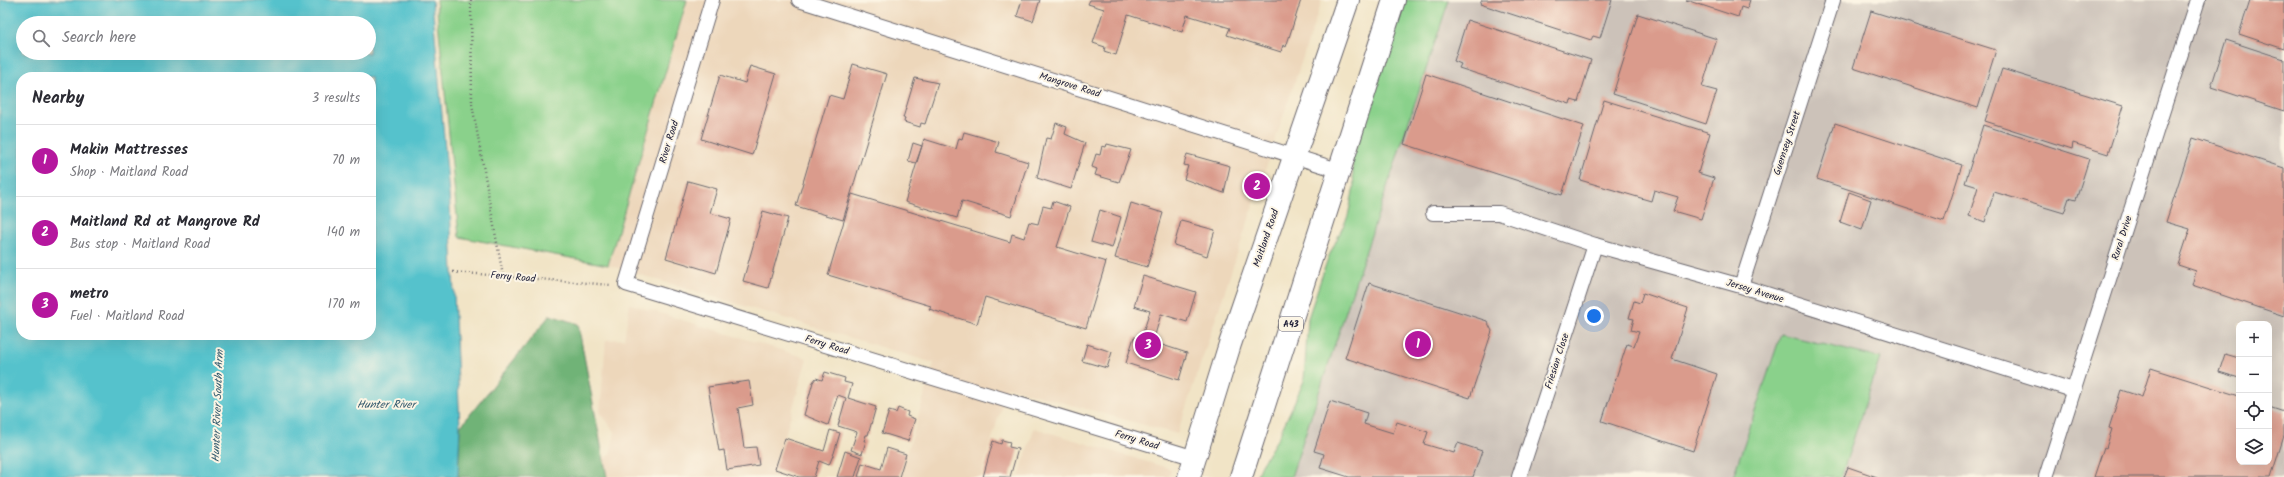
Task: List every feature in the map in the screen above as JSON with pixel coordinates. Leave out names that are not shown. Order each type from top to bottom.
[{"type":"highway","name":"Maitland Road","points":[[1192,467],[1230,344],[1293,155],[1348,0]]},
{"type":"highway","name":"A43","points":[[1240,477],[1341,171],[1394,0]]},
{"type":"street","name":"River Road","points":[[626,284],[712,0]]},
{"type":"street","name":"Mangrove Road","points":[[799,0],[1341,171]]},
{"type":"street","name":"Guernsey Street","points":[[1741,286],[1833,0]]},
{"type":"street","name":"Rural Drive","points":[[2046,477],[2198,0]]},
{"type":"street","name":"Jersey Avenue","points":[[1433,213],[1499,213],[1595,245],[1741,286],[2074,390]]},
{"type":"street","name":"Friesian Close","points":[[1519,477],[1595,245]]},
{"type":"street","name":"Ferry Road","points":[[626,284],[1192,467]]},
{"type":"path","points":[[470,0],[472,104],[503,276]]},
{"type":"path","name":"Ferry Road","points":[[453,272],[607,285],[626,284]]},
{"type":"shaded area","points":[[687,0],[1322,0],[1177,434],[1007,387],[981,477],[900,477],[934,363],[608,265]]},
{"type":"shaded area","points":[[1449,0],[2284,0],[2284,477],[1841,477],[1880,358],[1781,334],[1733,477],[1291,477]]},
{"type":"shaded area","points":[[630,304],[807,358],[775,471],[794,477],[604,477],[601,460],[610,455],[615,432],[600,412],[606,340],[624,339]]},
{"type":"shaded area","points":[[1034,428],[1171,469],[1169,477],[1019,477]]},
{"type":"green space","points":[[436,0],[687,0],[608,265],[459,237]]},
{"type":"green space","points":[[1405,0],[1449,0],[1291,477],[1256,477],[1261,465],[1278,438],[1304,381],[1308,318],[1328,258],[1348,216],[1354,187],[1352,160]]},
{"type":"green space","points":[[550,315],[578,324],[607,477],[458,477],[460,427]]},
{"type":"green space","points":[[1781,334],[1880,358],[1841,477],[1733,477]]},
{"type":"water","name":"Hunter River","points":[[0,0],[432,0],[450,206],[460,427],[458,477],[0,477]]},
{"type":"building","points":[[1022,0],[1040,0],[1033,21],[1017,16]]},
{"type":"building","points":[[1090,0],[1301,0],[1286,47],[1283,45],[1281,52],[1227,35],[1230,28],[1187,15],[1182,32],[1128,15],[1116,55],[1104,51],[1105,47],[1093,43],[1104,9],[1088,4]]},
{"type":"building","points":[[1482,0],[1612,0],[1600,38],[1593,36],[1591,40],[1480,4]]},
{"type":"building","points":[[1686,0],[1750,0],[1747,9],[1741,7],[1738,17]]},
{"type":"building","points":[[2250,0],[2284,0],[2284,49],[2239,34]]},
{"type":"building","points":[[1871,11],[1996,50],[1978,108],[1853,68]]},
{"type":"building","points":[[1638,14],[1717,39],[1702,87],[1717,91],[1706,124],[1613,94]]},
{"type":"building","points":[[1467,20],[1591,60],[1578,102],[1571,100],[1570,104],[1459,68],[1461,64],[1454,61]]},
{"type":"building","points":[[2226,40],[2284,59],[2284,111],[2211,87]]},
{"type":"building","points":[[853,64],[887,74],[843,220],[796,206],[829,95],[843,99]]},
{"type":"building","points":[[750,66],[776,74],[752,155],[701,139],[720,75],[745,83]]},
{"type":"building","points":[[2002,69],[2123,106],[2108,154],[2073,143],[2072,149],[1985,121]]},
{"type":"building","points":[[1426,74],[1584,126],[1562,195],[1404,144]]},
{"type":"building","points":[[915,78],[938,83],[925,124],[921,123],[920,127],[904,122],[905,118],[903,118]]},
{"type":"building","points":[[1604,100],[1710,133],[1698,173],[1714,178],[1701,219],[1673,211],[1678,197],[1654,190],[1651,201],[1580,180]]},
{"type":"building","points":[[1056,123],[1067,127],[1065,134],[1085,143],[1071,189],[1037,178],[1046,138],[1051,139]]},
{"type":"building","points":[[1835,123],[1962,165],[1944,221],[1817,179]]},
{"type":"building","points":[[1983,125],[2089,159],[2076,200],[2069,198],[2064,213],[1994,192],[1985,222],[1969,216],[1978,187],[1965,183]]},
{"type":"building","points":[[964,132],[999,142],[996,152],[1028,162],[1011,216],[962,201],[957,218],[905,202],[924,139],[956,149],[959,138],[962,139]]},
{"type":"building","points":[[2193,138],[2284,168],[2284,316],[2192,285],[2196,271],[2178,265],[2190,229],[2166,222]]},
{"type":"building","points":[[913,143],[922,146],[916,163],[908,161]]},
{"type":"building","points":[[1107,144],[1131,150],[1119,182],[1095,175],[1097,169],[1092,167],[1096,154],[1100,155],[1102,146],[1106,147]]},
{"type":"building","points":[[1187,154],[1230,166],[1224,193],[1184,179],[1188,166],[1184,165]]},
{"type":"building","points":[[688,181],[717,189],[710,213],[731,219],[716,273],[666,258]]},
{"type":"building","points":[[1849,192],[1871,200],[1862,230],[1840,222]]},
{"type":"building","points":[[852,194],[1010,242],[1012,234],[1024,238],[1029,222],[1038,224],[1043,206],[1051,208],[1053,201],[1070,207],[1057,247],[1106,262],[1086,328],[985,297],[977,324],[929,309],[931,306],[828,275]]},
{"type":"building","points":[[1131,203],[1163,213],[1147,267],[1115,258]]},
{"type":"building","points":[[1100,210],[1121,217],[1112,248],[1091,242]]},
{"type":"building","points":[[763,211],[788,218],[768,288],[743,281]]},
{"type":"building","points":[[1181,221],[1215,230],[1207,256],[1174,245]]},
{"type":"building","points":[[1143,276],[1196,292],[1187,322],[1161,314],[1153,342],[1187,353],[1179,380],[1126,363],[1134,337],[1141,339],[1150,311],[1134,306]]},
{"type":"building","points":[[1369,283],[1487,321],[1492,331],[1470,398],[1345,358]]},
{"type":"building","points":[[1643,293],[1688,308],[1672,359],[1717,374],[1693,451],[1602,421],[1627,344],[1634,346],[1639,332],[1631,330],[1634,319],[1629,318],[1634,301],[1640,303]]},
{"type":"building","points":[[1087,344],[1112,352],[1107,368],[1082,361]]},
{"type":"building","points":[[2225,354],[2236,357],[2236,377],[2219,372]]},
{"type":"building","points":[[2151,368],[2236,395],[2236,465],[2272,465],[2272,408],[2284,412],[2284,436],[2271,477],[2094,477],[2112,429],[2109,428],[2121,390],[2142,397]]},
{"type":"building","points":[[825,372],[845,378],[844,382],[852,384],[848,398],[876,407],[868,435],[866,435],[864,441],[866,441],[862,454],[851,450],[857,432],[838,426],[846,398],[838,395],[828,425],[804,415],[813,382],[816,378],[822,380]]},
{"type":"building","points":[[749,381],[753,405],[738,408],[744,448],[756,447],[759,465],[727,470],[724,450],[719,451],[708,387]]},
{"type":"building","points":[[1330,401],[1367,413],[1364,424],[1393,433],[1397,422],[1428,432],[1424,444],[1454,453],[1458,443],[1482,451],[1473,477],[1349,477],[1320,468],[1324,454],[1314,451]]},
{"type":"building","points":[[898,408],[908,412],[907,416],[915,419],[908,441],[882,433],[889,411],[896,413]]},
{"type":"building","points":[[830,430],[840,433],[834,453],[829,465],[819,461],[814,477],[799,477],[775,469],[785,438],[824,451]]},
{"type":"building","points":[[1002,440],[1010,442],[1009,447],[1018,449],[1010,477],[983,477],[993,441],[1001,444]]},
{"type":"building","points":[[887,448],[906,454],[899,477],[858,477],[862,463],[881,469]]},
{"type":"building","points":[[845,451],[861,457],[855,477],[837,477]]},
{"type":"building","points":[[1848,467],[1877,477],[1844,477]]},
{"type":"place","name":"Maitland Rd at Mangrove Rd","points":[[1257,186]]},
{"type":"place","name":"Makin Mattresses","points":[[1418,344]]},
{"type":"place","name":"metro","points":[[1148,345]]},
{"type":"water label","name":"Hunter River South Arm","points":[[218,406]]}]
